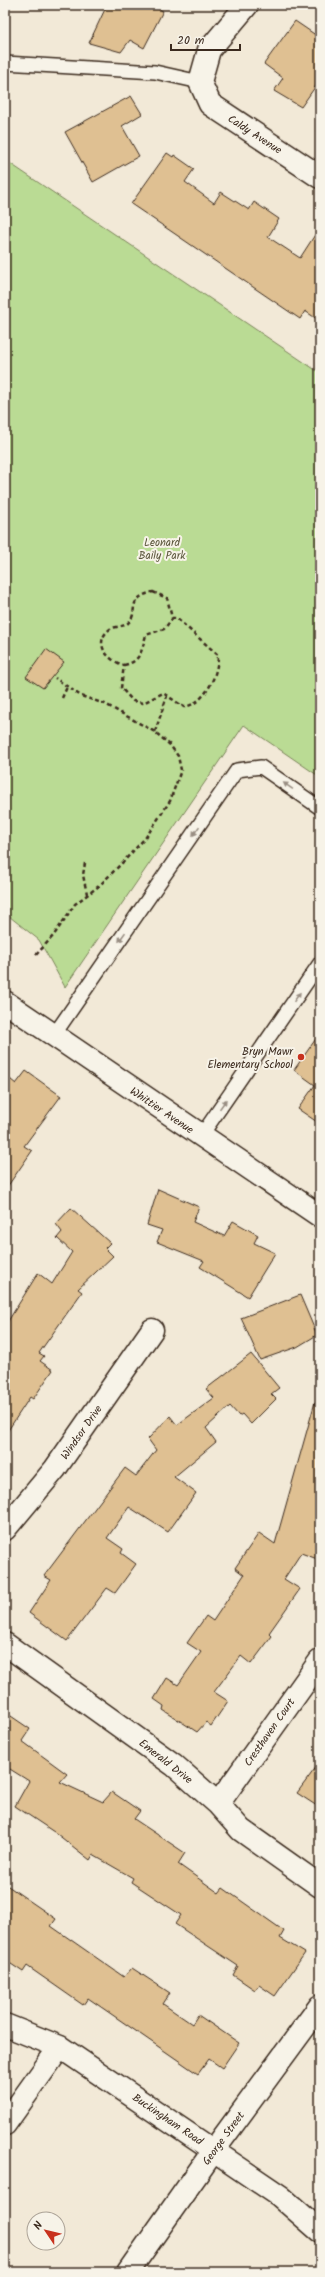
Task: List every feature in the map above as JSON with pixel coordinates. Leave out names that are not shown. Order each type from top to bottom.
[{"type":"street","points":[[200,82],[209,50],[247,5]]},
{"type":"street","name":"Caldy Avenue","points":[[200,82],[210,104],[320,177]]},
{"type":"street","name":"Whittier Avenue","points":[[5,1002],[320,1216]]},
{"type":"street","name":"Windsor Drive","points":[[5,1529],[55,1469],[152,1330]]},
{"type":"street","name":"Emerald Drive","points":[[5,1644],[174,1765],[218,1804],[241,1830],[320,1886]]},
{"type":"street","name":"Cresthaven Court","points":[[218,1804],[320,1661]]},
{"type":"street","name":"George Street","points":[[128,2272],[214,2150],[320,2006]]},
{"type":"street","name":"Buckingham Road","points":[[5,2025],[60,2047],[280,2196],[320,2231]]},
{"type":"street","points":[[5,2124],[60,2047]]},
{"type":"lane","points":[[5,63],[155,72],[200,82]]},
{"type":"lane","points":[[54,1035],[237,770],[261,767],[320,808]]},
{"type":"lane","points":[[201,1136],[320,963]]},
{"type":"path","points":[[153,592],[160,593],[167,598],[170,604],[172,618],[164,629],[146,636],[144,646],[137,660],[131,664],[124,665],[113,662],[106,655],[102,648],[103,640],[111,629],[128,623],[131,618],[134,604],[138,598],[153,592]]},
{"type":"path","points":[[124,665],[120,688],[133,701],[143,703],[158,694],[163,694],[184,707],[193,705],[207,690],[218,662],[218,655],[176,618],[172,618]]},
{"type":"path","points":[[36,955],[54,935],[75,904],[99,886],[124,861],[154,825],[170,801],[181,770],[178,756],[170,745],[155,732],[123,714],[81,696],[55,678]]},
{"type":"path","points":[[62,698],[67,687]]},
{"type":"path","points":[[155,732],[168,696]]},
{"type":"path","points":[[85,863],[83,875],[87,894]]},
{"type":"green space","name":"Leonard Baily Park","points":[[5,160],[320,373],[320,777],[244,725],[65,987],[39,940],[5,913]]},
{"type":"building","points":[[107,5],[150,5],[163,11],[144,48],[130,40],[121,52],[89,43]]},
{"type":"building","points":[[295,21],[320,38],[320,80],[301,107],[274,91],[283,78],[264,64]]},
{"type":"building","points":[[131,96],[142,114],[122,126],[139,156],[93,182],[65,132]]},
{"type":"building","points":[[167,153],[173,157],[174,155],[194,169],[185,182],[214,203],[221,192],[249,210],[254,202],[279,219],[268,237],[300,258],[320,227],[320,321],[305,311],[300,319],[131,204]]},
{"type":"building","points":[[46,649],[64,662],[43,688],[26,677]]},
{"type":"building","points":[[320,1033],[320,1124],[298,1109],[315,1085],[294,1070]]},
{"type":"building","points":[[26,1071],[61,1096],[24,1146],[32,1151],[5,1190],[5,1075],[16,1084]]},
{"type":"building","points":[[158,1189],[199,1207],[193,1222],[224,1236],[233,1221],[258,1235],[254,1243],[275,1253],[248,1297],[200,1267],[204,1261],[157,1242],[162,1230],[147,1225]]},
{"type":"building","points":[[71,1208],[110,1243],[105,1248],[113,1256],[78,1289],[82,1292],[39,1353],[44,1356],[40,1361],[53,1370],[33,1399],[30,1397],[5,1435],[5,1326],[38,1273],[52,1284],[72,1252],[57,1238],[62,1232],[56,1224]]},
{"type":"building","points":[[300,1295],[317,1335],[297,1347],[260,1360],[241,1318]]},
{"type":"building","points":[[251,1354],[279,1388],[271,1394],[276,1399],[251,1424],[242,1414],[239,1416],[230,1406],[206,1428],[216,1442],[174,1477],[196,1493],[168,1532],[129,1507],[107,1538],[123,1549],[121,1553],[136,1564],[115,1593],[107,1588],[67,1641],[29,1613],[51,1580],[44,1576],[125,1468],[136,1476],[156,1450],[148,1439],[170,1416],[177,1425],[214,1398],[206,1389]]},
{"type":"building","points":[[315,1402],[320,1403],[320,1560],[301,1553],[284,1579],[300,1589],[269,1633],[272,1636],[251,1664],[241,1656],[214,1692],[228,1701],[211,1726],[206,1722],[197,1732],[163,1710],[164,1706],[154,1699],[167,1678],[178,1685],[201,1652],[187,1643],[206,1616],[213,1621],[244,1575],[235,1568],[259,1533],[275,1544]]},
{"type":"building","points":[[5,1712],[30,1729],[22,1741],[67,1774],[60,1782],[103,1802],[112,1792],[140,1811],[134,1819],[185,1853],[178,1864],[219,1893],[223,1888],[284,1931],[280,1938],[305,1953],[275,1996],[259,1985],[255,1990],[233,1975],[238,1966],[175,1924],[181,1915],[131,1882],[133,1878],[93,1855],[90,1860],[57,1834],[15,1806],[29,1781],[5,1766]]},
{"type":"building","points":[[320,1762],[320,1808],[297,1793]]},
{"type":"building","points":[[5,1884],[56,1919],[51,1926],[124,1977],[132,1968],[170,1993],[163,2004],[192,2024],[198,2015],[239,2043],[222,2068],[209,2059],[198,2074],[88,1998],[83,2005],[27,1966],[23,1972],[5,1960]]},
{"type":"place","name":"Bryn Mawr Elementary School","points":[[301,1057]]}]
